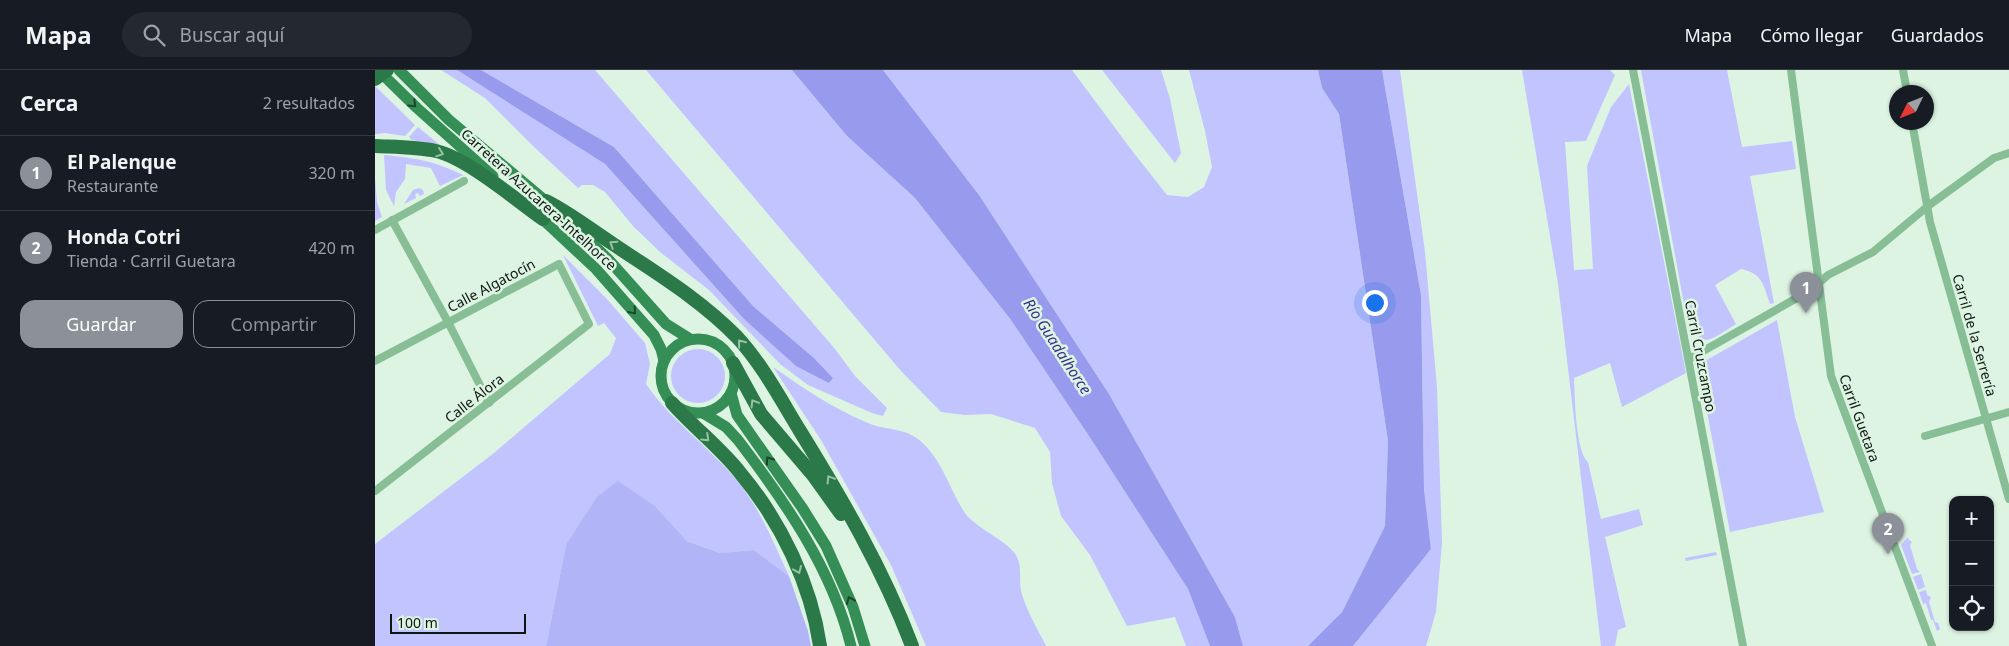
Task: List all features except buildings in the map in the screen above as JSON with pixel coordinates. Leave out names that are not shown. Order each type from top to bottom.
[{"type":"highway","points":[[375,79],[387,70]]},
{"type":"highway","points":[[375,146],[437,151],[464,163],[543,219]]},
{"type":"highway","points":[[546,201],[568,212],[606,240],[681,289],[704,306],[738,338],[758,364],[832,482],[878,568],[912,646]]},
{"type":"highway","points":[[733,363],[761,414],[835,505],[878,568]]},
{"type":"highway","points":[[672,403],[741,474],[771,516],[803,582],[820,646]]},
{"type":"main road","name":"Carretera Azucarera-Intelhorce","points":[[378,70],[417,108],[543,219],[596,269],[654,335],[661,349],[663,361]]},
{"type":"main road","name":"Carretera Azucarera-Intelhorce","points":[[399,70],[449,120],[546,201],[609,259],[666,324],[690,340]]},
{"type":"main road","points":[[703,413],[719,407],[731,393],[735,382],[733,363],[725,351],[715,343],[703,339],[690,340],[682,342],[670,351],[663,361],[661,384],[664,392],[672,403],[680,409],[703,413],[726,427],[738,440],[804,535],[829,582],[851,646]]},
{"type":"main road","points":[[731,393],[741,422],[803,509],[826,546],[853,606],[865,646]]},
{"type":"street","name":"Carril Cruzcampo","points":[[1633,70],[1743,646]]},
{"type":"street","name":"Carril Guetara","points":[[1791,70],[1831,376],[1932,646]]},
{"type":"street","points":[[1903,70],[1906,85]]},
{"type":"street","name":"Carril de la Serrería","points":[[1914,130],[1930,222],[2009,499]]},
{"type":"street","points":[[1689,359],[1811,290],[1828,275],[1873,252],[1928,206],[1994,158],[2009,153]]},
{"type":"street","points":[[375,230],[463,181]]},
{"type":"street","points":[[392,220],[448,322],[489,403]]},
{"type":"street","name":"Calle Algatocín","points":[[375,361],[559,264],[589,324]]},
{"type":"street","name":"Calle Álora","points":[[375,491],[589,324]]},
{"type":"street","points":[[1925,436],[2009,412]]},
{"type":"shaded area","points":[[441,70],[457,70],[605,164],[743,318],[829,383],[833,378],[814,358],[753,306],[614,147],[481,70],[595,70],[835,349],[855,376],[887,408],[883,416],[808,385],[780,364],[709,290],[660,252],[633,226],[605,192],[593,185],[582,185],[578,188],[485,98]]},
{"type":"shaded area","points":[[646,70],[792,70],[847,136],[915,198],[1011,320],[1188,589],[1210,646],[1186,646],[1175,617],[1127,626],[1090,555],[1061,516],[1052,483],[1050,452],[1035,428],[991,414],[965,415],[941,412],[901,371]]},
{"type":"shaded area","points":[[883,70],[1072,70],[1167,195],[1188,197],[1204,187],[1212,167],[1189,70],[1318,70],[1322,88],[1339,114],[1388,441],[1385,526],[1342,612],[1308,646],[1243,646],[1235,617],[1109,394],[979,195]]},
{"type":"shaded area","points":[[1102,70],[1161,70],[1170,99],[1181,153],[1175,163]]},
{"type":"shaded area","points":[[1382,70],[1400,70],[1425,252],[1437,387],[1442,543],[1436,612],[1426,646],[1353,646],[1431,549],[1424,489],[1421,295]]},
{"type":"shaded area","points":[[1522,70],[1610,70],[1615,75],[1586,141],[1565,142],[1574,270],[1593,269],[1587,166],[1611,107],[1629,84],[1686,373],[1622,407],[1610,363],[1574,378],[1575,410],[1580,447],[1588,462],[1601,519],[1639,509],[1643,525],[1605,537],[1626,627],[1618,630],[1615,646],[1601,646],[1558,284]]},
{"type":"shaded area","points":[[1641,70],[1727,70],[1742,147],[1792,141],[1796,169],[1750,176],[1774,303],[1770,304],[1764,285],[1758,277],[1741,269],[1715,285],[1736,324],[1711,339],[1701,338],[1686,315]]},
{"type":"shaded area","points":[[375,86],[415,125],[405,136],[385,133],[375,134]]},
{"type":"shaded area","points":[[418,127],[441,146],[412,140],[409,137]]},
{"type":"shaded area","points":[[384,155],[425,161],[443,166],[463,175],[440,186],[431,168],[406,164],[405,179],[396,192],[394,206],[386,190]]},
{"type":"shaded area","points":[[375,178],[377,202],[382,217],[375,221]]},
{"type":"shaded area","points":[[419,188],[423,190],[424,194],[420,196],[418,193],[415,194],[416,198],[404,204],[413,190]]},
{"type":"shaded area","points":[[563,255],[606,298],[645,343],[650,364],[646,384],[666,409],[722,464],[742,487],[765,524],[789,576],[754,550],[720,553],[687,541],[656,507],[566,545],[546,646],[375,646],[375,544],[494,453],[610,354],[616,338],[604,323],[598,326]]},
{"type":"shaded area","points":[[1777,320],[1795,417],[1824,512],[1730,532],[1698,365]]},
{"type":"shaded area","points":[[693,349],[703,349],[713,353],[721,361],[725,376],[721,391],[713,399],[703,403],[693,403],[683,399],[675,391],[671,381],[671,371],[675,361],[683,353]]},
{"type":"shaded area","points":[[773,367],[831,405],[874,425],[912,435],[926,447],[939,464],[965,513],[978,525],[1008,546],[1017,557],[1023,598],[1046,646],[926,646],[891,565],[821,440]]},
{"type":"shaded area","points":[[618,481],[656,507],[687,541],[720,553],[754,550],[789,576],[808,631],[811,646],[546,646],[566,545],[597,497]]},
{"type":"shaded area","points":[[1908,537],[1912,542],[1910,545],[1917,569],[1920,572],[1912,574],[1901,545]]},
{"type":"shaded area","points":[[1716,552],[1717,555],[1686,561],[1685,558]]},
{"type":"shaded area","points":[[1921,574],[1925,587],[1918,590],[1913,577]]},
{"type":"shaded area","points":[[1926,590],[1927,595],[1931,597],[1929,602],[1935,622],[1938,623],[1940,629],[1937,631],[1933,620],[1931,620],[1926,603],[1923,604],[1919,592]]},
{"type":"water","points":[[457,70],[481,70],[614,147],[753,306],[814,358],[833,378],[829,383],[796,366],[743,318],[605,164]]},
{"type":"water","name":"Río Guadalhorce","points":[[792,70],[883,70],[979,195],[1109,394],[1235,617],[1243,646],[1210,646],[1188,589],[1011,320],[915,198],[847,136]]},
{"type":"water","points":[[1318,70],[1382,70],[1421,295],[1424,489],[1431,549],[1353,646],[1308,646],[1342,612],[1385,526],[1388,441],[1339,114],[1322,88]]},
{"type":"place","name":"El Palenque","points":[[1806,313]]},
{"type":"place","name":"Honda Cotri","points":[[1888,554]]}]
